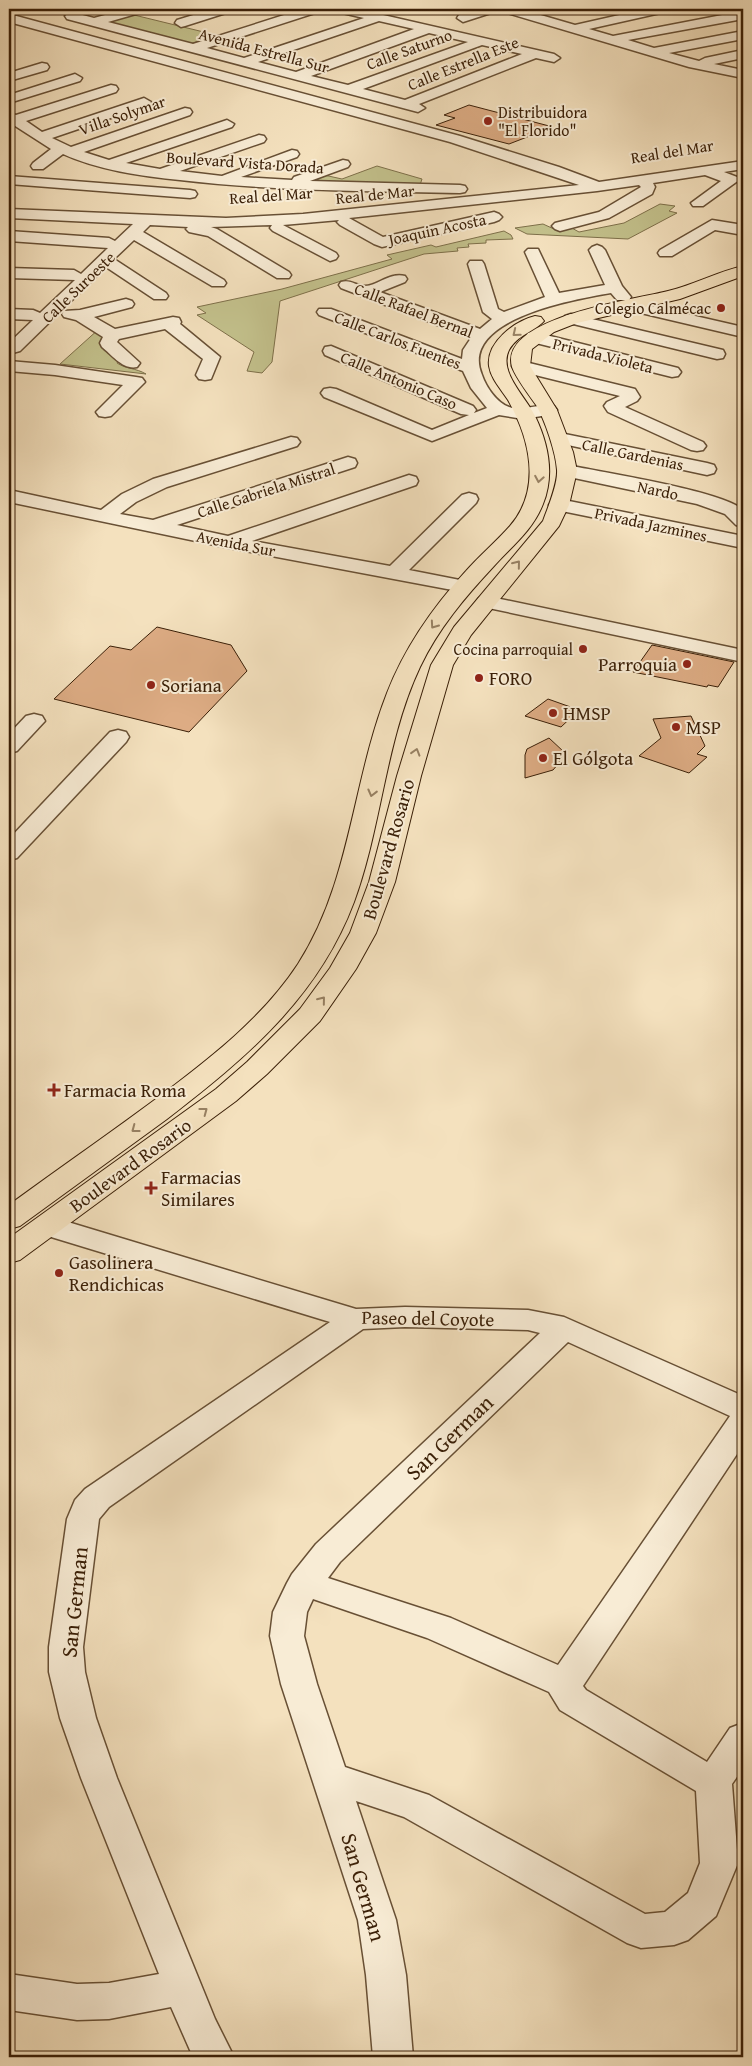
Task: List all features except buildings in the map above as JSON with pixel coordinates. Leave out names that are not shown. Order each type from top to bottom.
[{"type":"main road","points":[[566,471],[560,438],[548,410],[521,366],[522,351],[534,337],[548,328],[623,297],[708,274],[743,258]]},
{"type":"main road","points":[[623,297],[701,287],[743,271]]},
{"type":"main road","name":"Boulevard Rosario","points":[[9,1219],[127,1135],[210,1072],[271,1014],[294,988],[328,934],[349,880],[387,728],[408,670],[431,627],[463,586],[525,520],[533,503],[541,465],[537,446],[524,413],[502,377],[497,364],[498,355],[506,342],[525,325],[545,317],[623,297]]},
{"type":"main road","name":"Boulevard Rosario","points":[[9,1253],[226,1095],[310,1015],[328,992],[363,933],[382,882],[407,784],[442,665],[462,632],[552,522],[560,505],[566,471]]},
{"type":"main road","points":[[408,670],[440,674]]},
{"type":"main road","points":[[242,1042],[271,1053]]},
{"type":"street","points":[[94,22],[139,9]]},
{"type":"street","points":[[181,23],[225,9]]},
{"type":"street","points":[[195,48],[314,9]]},
{"type":"street","points":[[342,9],[554,58]]},
{"type":"street","points":[[463,18],[490,9]]},
{"type":"street","points":[[508,9],[694,64],[743,74]]},
{"type":"street","points":[[552,36],[574,28],[661,9]]},
{"type":"street","points":[[512,26],[537,17],[565,11]]},
{"type":"street","name":"Avenida Estrella Sur","points":[[57,12],[412,106]]},
{"type":"street","points":[[595,46],[612,40],[743,14]]},
{"type":"street","points":[[244,62],[379,17]]},
{"type":"street","points":[[9,18],[455,139],[592,185]]},
{"type":"street","points":[[297,76],[430,28]]},
{"type":"street","points":[[111,46],[144,34]]},
{"type":"street","points":[[652,52],[743,35]]},
{"type":"street","name":"Calle Saturno","points":[[348,90],[482,40]]},
{"type":"street","name":"Calle Estrella Este","points":[[412,106],[534,54]]},
{"type":"street","points":[[694,64],[743,54]]},
{"type":"street","points":[[9,77],[42,67]]},
{"type":"street","points":[[9,99],[75,78]]},
{"type":"street","points":[[12,119],[111,89]]},
{"type":"street","points":[[15,140],[144,102]]},
{"type":"street","name":"Villa Solymar","points":[[38,166],[65,150],[185,112]]},
{"type":"street","name":"Boulevard Vista Dorada","points":[[12,119],[65,150],[111,164],[159,174],[282,190],[302,196],[306,193],[308,185],[495,195]]},
{"type":"street","points":[[111,164],[227,124]]},
{"type":"street","points":[[159,174],[259,139]]},
{"type":"street","points":[[220,181],[292,154]]},
{"type":"street","name":"Real del Mar","points":[[592,185],[743,159]]},
{"type":"street","points":[[282,190],[343,164]]},
{"type":"street","name":"Real de Mar","points":[[9,213],[137,225],[184,222],[294,220],[403,209],[495,195],[643,180],[743,165]]},
{"type":"street","points":[[698,203],[732,180],[704,171]]},
{"type":"street","points":[[9,180],[97,201],[192,194]]},
{"type":"street","points":[[560,226],[604,215],[647,191],[648,187],[643,180]]},
{"type":"street","name":"Real del Mar","points":[[9,205],[97,201],[192,215],[260,214],[495,195]]},
{"type":"street","points":[[184,222],[190,228],[212,232],[345,222],[403,209]]},
{"type":"street","name":"Joaquin Acosta","points":[[345,222],[380,242],[494,217]]},
{"type":"street","points":[[727,227],[743,217]]},
{"type":"street","points":[[137,225],[218,284]]},
{"type":"street","name":"Calle Suroeste","points":[[9,338],[109,243],[137,225]]},
{"type":"street","name":"Calle Suroeste","points":[[9,350],[52,312],[105,260],[137,225]]},
{"type":"street","points":[[666,253],[710,225],[743,230]]},
{"type":"street","points":[[278,228],[330,256]]},
{"type":"street","points":[[212,232],[282,275]]},
{"type":"street","points":[[9,236],[109,243]]},
{"type":"street","points":[[597,250],[623,297]]},
{"type":"street","points":[[533,252],[554,300]]},
{"type":"street","points":[[105,260],[160,296]]},
{"type":"street","points":[[476,264],[491,312],[504,319]]},
{"type":"street","points":[[9,273],[74,275]]},
{"type":"street","points":[[365,292],[399,279]]},
{"type":"street","name":"Calle Rafael Bernal","points":[[347,285],[482,336]]},
{"type":"street","points":[[465,380],[471,354],[476,342],[482,336],[504,319],[554,300],[623,297],[743,332]]},
{"type":"street","points":[[52,312],[80,315],[126,304]]},
{"type":"street","name":"Calle Carlos Fuentes","points":[[325,312],[465,380]]},
{"type":"street","points":[[9,314],[34,315]]},
{"type":"street","points":[[80,315],[112,335],[170,323],[212,358],[205,375]]},
{"type":"street","points":[[571,319],[717,354]]},
{"type":"street","points":[[112,335],[108,343],[131,363]]},
{"type":"street","name":"Privada Violeta","points":[[534,337],[672,372]]},
{"type":"street","name":"Calle Antonio Caso","points":[[331,351],[467,410]]},
{"type":"street","points":[[9,366],[55,370],[136,382],[105,412]]},
{"type":"street","points":[[521,366],[629,393],[631,397],[613,406],[614,408],[697,446]]},
{"type":"street","points":[[432,394],[465,380]]},
{"type":"street","points":[[465,380],[499,409],[524,413],[548,410]]},
{"type":"street","points":[[330,393],[432,436],[499,409]]},
{"type":"street","name":"Calle Gardenias","points":[[560,438],[712,464],[701,481],[702,500]]},
{"type":"street","points":[[105,516],[129,498],[160,483],[291,442]]},
{"type":"street","name":"Calle Gabriela Mistral","points":[[154,526],[348,464]]},
{"type":"street","name":"Nardo","points":[[566,471],[702,500],[732,510],[743,521]]},
{"type":"street","points":[[229,542],[409,481]]},
{"type":"street","name":"Avenida Sur","points":[[9,496],[229,542],[463,586]]},
{"type":"street","points":[[394,574],[469,499]]},
{"type":"street","name":"Privada Jazmines","points":[[560,505],[743,542]]},
{"type":"street","points":[[486,602],[743,656]]},
{"type":"street","points":[[9,746],[34,721]]},
{"type":"street","points":[[9,853],[118,737]]},
{"type":"street","name":"Paseo del Coyote","points":[[48,1226],[356,1319],[405,1317],[528,1320],[564,1328],[743,1409]]},
{"type":"street","name":"San German","points":[[214,2057],[198,2025],[78,1718],[67,1672],[66,1646],[83,1519],[87,1509],[97,1498],[356,1319]]},
{"type":"street","name":"San German","points":[[393,2057],[386,1975],[377,1920],[299,1684],[287,1636],[290,1612],[304,1583],[328,1553],[564,1328]]},
{"type":"street","points":[[304,1583],[439,1628],[553,1679],[561,1680],[570,1676],[743,1421]]},
{"type":"street","points":[[561,1680],[573,1700],[701,1777],[714,1782]]},
{"type":"street","points":[[329,1776],[416,1806],[641,1931],[674,1928],[702,1904],[719,1863],[714,1782],[743,1738]]},
{"type":"street","points":[[9,1992],[77,2002],[109,2001],[183,1987]]},
{"type":"shaded area","points":[[130,14],[216,35],[190,44],[107,22]]},
{"type":"shaded area","points":[[377,166],[422,179],[420,185],[309,181],[324,175],[342,179]]},
{"type":"shaded area","points":[[660,204],[675,206],[669,211],[677,213],[628,239],[527,234],[515,228],[543,224],[554,229],[570,227],[579,232],[624,223]]},
{"type":"shaded area","points":[[504,231],[511,235],[513,239],[486,240],[486,243],[468,244],[469,247],[457,248],[458,251],[424,254],[280,301],[272,362],[262,373],[247,371],[254,352],[197,315],[206,313],[197,307],[282,289],[392,259],[387,255],[431,245],[436,247]]},
{"type":"shaded area","points":[[100,328],[119,359],[117,363],[146,374],[60,364]]},
{"type":"place","name":"Distribuidora \"El Florido\"","points":[[488,121]]},
{"type":"place","name":"Colegio Calmécac","points":[[721,308]]},
{"type":"place","name":"Cocina parroquial","points":[[583,649]]},
{"type":"place","name":"Parroquia","points":[[687,664]]},
{"type":"place","name":"FORO","points":[[479,678]]},
{"type":"place","name":"Soriana","points":[[151,685]]},
{"type":"place","name":"HMSP","points":[[553,713]]},
{"type":"place","name":"MSP","points":[[676,727]]},
{"type":"place","name":"El Gólgota","points":[[543,758]]},
{"type":"place","name":"Farmacia Roma","points":[[54,1090]]},
{"type":"place","name":"Farmacias Similares","points":[[151,1188]]},
{"type":"place","name":"Gasolinera Rendichicas","points":[[59,1273]]}]
